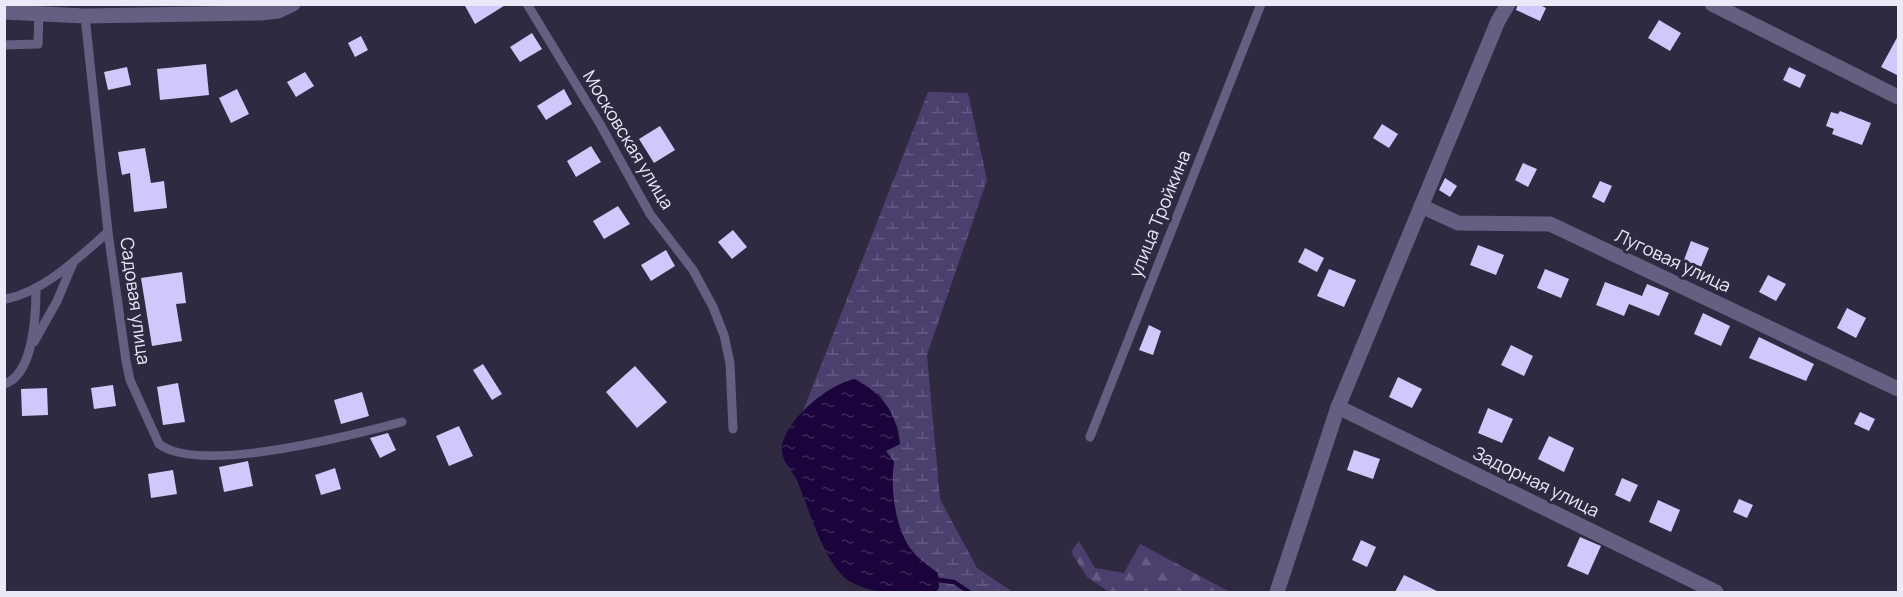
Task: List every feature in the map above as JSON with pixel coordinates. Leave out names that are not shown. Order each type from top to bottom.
[{"type":"street","points":[[4,12],[39,14],[77,12],[260,13],[278,10],[293,4]]},
{"type":"street","points":[[1277,592],[1338,407],[1498,21],[1508,4]]},
{"type":"street","points":[[1712,4],[1899,97]]},
{"type":"street","name":"Луговая улица","points":[[1421,206],[1458,223],[1550,224],[1899,390]]},
{"type":"street","name":"Задорная улица","points":[[1338,407],[1716,592]]},
{"type":"lane","name":"Московская улица","points":[[526,4],[600,124],[650,214],[693,270],[712,307],[724,335],[730,363],[733,429]]},
{"type":"lane","name":"улица Тройкина","points":[[1090,436],[1261,4]]},
{"type":"lane","name":"Садовая улица","points":[[77,12],[130,380],[159,444],[167,450],[193,455],[242,453],[310,444],[402,422]]},
{"type":"lane","points":[[4,45],[38,44],[39,14]]},
{"type":"lane","points":[[6,299],[20,296],[36,288],[74,261],[108,232]]},
{"type":"lane","points":[[4,384],[17,375],[57,301],[74,261]]},
{"type":"lane","points":[[30,349],[36,314],[36,288]]},
{"type":"green space","points":[[928,92],[968,93],[987,180],[927,355],[940,499],[977,568],[1013,592],[936,592],[939,588],[938,573],[913,552],[898,521],[893,484],[894,462],[886,451],[900,444],[898,428],[879,393],[803,411]]},
{"type":"green space","points":[[1079,541],[1095,568],[1124,573],[1140,544],[1230,592],[1109,592],[1087,577],[1071,552]]},
{"type":"water","points":[[855,379],[880,398],[895,422],[900,444],[886,451],[894,462],[895,509],[902,533],[913,552],[938,573],[939,588],[936,592],[881,592],[851,582],[842,575],[826,552],[796,478],[783,458],[782,447],[785,436],[810,404],[833,388]]},
{"type":"building","points":[[464,4],[507,4],[475,24]]},
{"type":"building","points":[[1518,4],[1538,4],[1546,8],[1540,21],[1516,10]]},
{"type":"building","points":[[1659,20],[1681,33],[1670,51],[1648,38]]},
{"type":"building","points":[[532,33],[542,49],[520,62],[510,47]]},
{"type":"building","points":[[1899,34],[1899,76],[1881,67]]},
{"type":"building","points":[[361,36],[368,50],[355,57],[348,43]]},
{"type":"building","points":[[206,64],[209,95],[160,100],[157,69]]},
{"type":"building","points":[[127,67],[131,85],[108,90],[104,72]]},
{"type":"building","points":[[1789,67],[1806,75],[1800,88],[1783,80]]},
{"type":"building","points":[[305,72],[314,86],[296,97],[287,82]]},
{"type":"building","points":[[237,89],[249,114],[231,123],[219,98]]},
{"type":"building","points":[[564,89],[572,104],[546,120],[537,106]]},
{"type":"building","points":[[1840,111],[1871,123],[1862,145],[1832,134],[1834,129],[1826,126],[1831,112],[1838,114]]},
{"type":"building","points":[[1382,124],[1398,134],[1389,148],[1373,138]]},
{"type":"building","points":[[660,126],[675,150],[654,163],[639,139]]},
{"type":"building","points":[[591,146],[601,162],[576,177],[567,161]]},
{"type":"building","points":[[145,148],[151,183],[164,181],[167,208],[134,212],[130,173],[122,175],[118,152]]},
{"type":"building","points":[[1523,163],[1537,169],[1528,187],[1515,180]]},
{"type":"building","points":[[1445,178],[1457,186],[1450,197],[1439,190]]},
{"type":"building","points":[[1600,181],[1612,186],[1604,203],[1592,197]]},
{"type":"building","points":[[618,206],[630,224],[604,239],[593,221]]},
{"type":"building","points":[[733,230],[747,247],[732,259],[718,242]]},
{"type":"building","points":[[1691,241],[1709,248],[1701,267],[1684,260]]},
{"type":"building","points":[[1478,245],[1504,255],[1496,275],[1470,265]]},
{"type":"building","points":[[1305,248],[1324,258],[1317,272],[1298,262]]},
{"type":"building","points":[[666,250],[675,266],[651,281],[641,265]]},
{"type":"building","points":[[1329,269],[1356,280],[1344,307],[1317,296]]},
{"type":"building","points":[[1545,269],[1569,279],[1561,298],[1537,288]]},
{"type":"building","points":[[182,272],[186,303],[176,304],[182,341],[152,346],[141,278]]},
{"type":"building","points":[[1768,275],[1786,284],[1776,301],[1759,292]]},
{"type":"building","points":[[1605,282],[1642,296],[1647,284],[1669,293],[1659,316],[1629,304],[1624,316],[1596,305]]},
{"type":"building","points":[[1847,308],[1866,318],[1856,338],[1837,328]]},
{"type":"building","points":[[1703,313],[1730,326],[1721,346],[1694,334]]},
{"type":"building","points":[[1149,325],[1161,331],[1153,355],[1139,350]]},
{"type":"building","points":[[1759,337],[1814,364],[1806,381],[1749,358]]},
{"type":"building","points":[[1511,345],[1533,356],[1524,376],[1501,365]]},
{"type":"building","points":[[483,364],[502,394],[492,400],[473,370]]},
{"type":"building","points":[[635,366],[667,402],[637,428],[606,392]]},
{"type":"building","points":[[1398,377],[1422,389],[1412,408],[1389,397]]},
{"type":"building","points":[[178,383],[185,422],[163,425],[157,387]]},
{"type":"building","points":[[113,385],[116,406],[94,409],[91,388]]},
{"type":"building","points":[[47,388],[48,415],[22,416],[21,389]]},
{"type":"building","points":[[362,392],[369,416],[341,424],[334,400]]},
{"type":"building","points":[[1488,408],[1513,419],[1502,443],[1478,433]]},
{"type":"building","points":[[1860,412],[1875,419],[1869,431],[1854,424]]},
{"type":"building","points":[[459,426],[473,456],[449,466],[436,436]]},
{"type":"building","points":[[388,433],[396,450],[380,458],[370,438]]},
{"type":"building","points":[[1549,436],[1574,448],[1564,472],[1538,459]]},
{"type":"building","points":[[1354,450],[1380,459],[1373,479],[1347,470]]},
{"type":"building","points":[[248,461],[253,486],[224,492],[219,467]]},
{"type":"building","points":[[335,468],[341,489],[321,495],[315,475]]},
{"type":"building","points":[[173,470],[177,494],[151,498],[148,474]]},
{"type":"building","points":[[1622,478],[1638,485],[1630,502],[1615,495]]},
{"type":"building","points":[[1739,499],[1753,505],[1747,518],[1733,512]]},
{"type":"building","points":[[1658,500],[1680,510],[1671,532],[1649,522]]},
{"type":"building","points":[[1580,537],[1601,546],[1588,575],[1567,566]]},
{"type":"building","points":[[1361,540],[1376,547],[1367,567],[1352,560]]},
{"type":"building","points":[[1404,575],[1439,592],[1395,592]]},
{"type":"waterway","points":[[939,580],[954,582],[969,592]]}]
